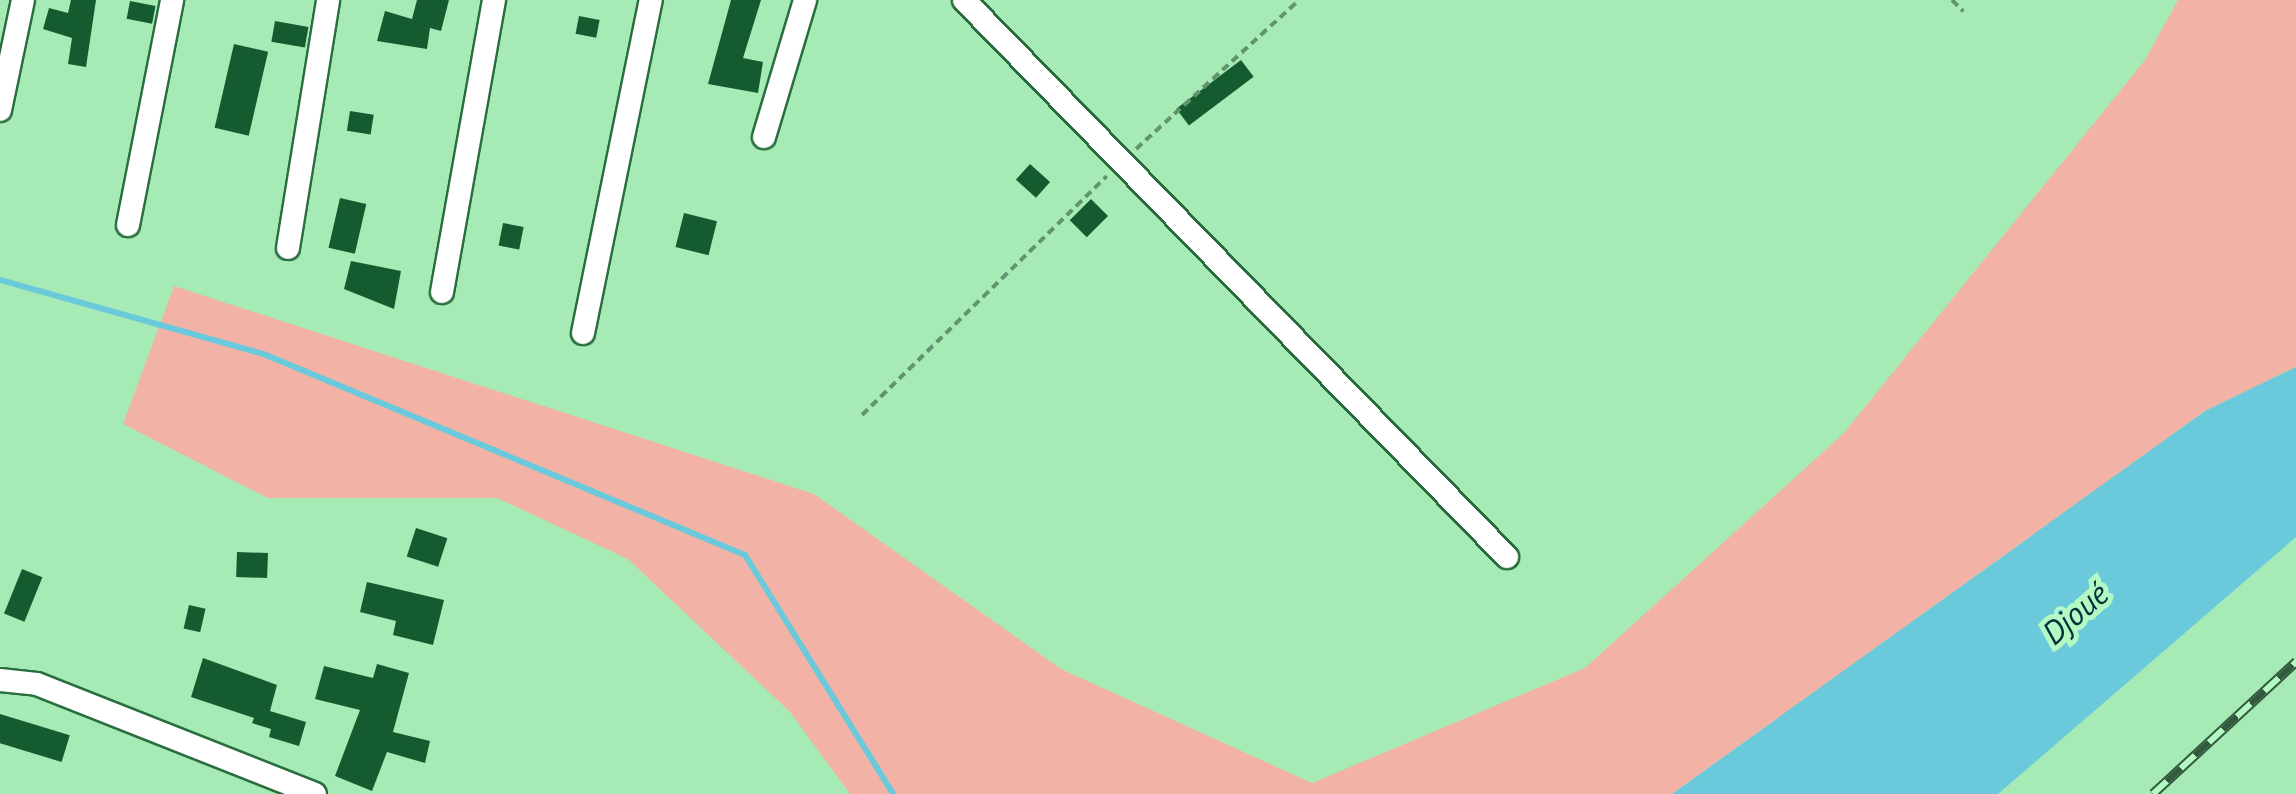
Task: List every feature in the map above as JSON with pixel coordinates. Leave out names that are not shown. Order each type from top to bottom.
[{"type":"street","points":[[0,110],[23,0]]},
{"type":"street","points":[[128,225],[172,0]]},
{"type":"street","points":[[288,248],[328,0]]},
{"type":"street","points":[[442,292],[494,0]]},
{"type":"street","points":[[582,333],[651,0]]},
{"type":"street","points":[[764,138],[805,0]]},
{"type":"street","points":[[964,0],[1118,165],[1506,557]]},
{"type":"street","points":[[0,680],[37,684],[314,794]]},
{"type":"path","points":[[862,415],[1118,165],[1298,0]]},
{"type":"path","points":[[1952,0],[1963,12]]},
{"type":"shaded area","points":[[2178,0],[2296,0],[2296,367],[2205,411],[1672,794],[850,794],[790,712],[628,559],[497,498],[268,498],[123,424],[174,286],[814,494],[1061,669],[1312,783],[1585,668],[1844,433],[2145,60]]},
{"type":"water","name":"Djoué","points":[[2296,367],[2296,537],[1998,794],[1672,794],[2205,411]]},
{"type":"building","points":[[71,0],[96,0],[86,67],[68,64],[72,38],[43,29],[49,8],[68,13]]},
{"type":"building","points":[[417,0],[449,0],[441,31],[430,28],[427,49],[377,41],[385,11],[412,19]]},
{"type":"building","points":[[731,0],[761,0],[743,58],[763,62],[758,93],[708,84]]},
{"type":"building","points":[[130,1],[156,6],[152,24],[127,19]]},
{"type":"building","points":[[579,16],[600,20],[596,38],[576,34]]},
{"type":"building","points":[[275,21],[308,27],[305,48],[271,42]]},
{"type":"building","points":[[234,44],[268,52],[249,136],[215,128]]},
{"type":"building","points":[[1241,60],[1254,77],[1189,126],[1176,109]]},
{"type":"building","points":[[350,111],[374,115],[371,135],[347,131]]},
{"type":"building","points":[[1030,164],[1050,182],[1036,198],[1016,180]]},
{"type":"building","points":[[340,198],[366,204],[355,254],[329,248]]},
{"type":"building","points":[[1091,199],[1108,216],[1087,237],[1070,220]]},
{"type":"building","points":[[684,213],[717,221],[709,255],[676,247]]},
{"type":"building","points":[[503,223],[524,227],[519,250],[499,246]]},
{"type":"building","points":[[351,261],[401,271],[394,309],[344,289]]},
{"type":"building","points":[[416,528],[447,538],[438,567],[407,557]]},
{"type":"building","points":[[237,552],[268,553],[267,578],[236,577]]},
{"type":"building","points":[[22,569],[42,577],[24,622],[4,614]]},
{"type":"building","points":[[367,582],[444,600],[433,645],[393,635],[396,621],[360,612]]},
{"type":"building","points":[[189,605],[206,609],[200,632],[184,628]]},
{"type":"building","points":[[203,658],[277,685],[270,711],[306,722],[299,746],[269,737],[271,729],[252,723],[254,718],[191,697]]},
{"type":"building","points":[[377,664],[409,673],[393,732],[430,741],[425,763],[387,752],[372,791],[335,776],[360,710],[315,699],[324,666],[373,678]]},
{"type":"building","points":[[0,714],[70,735],[62,762],[0,743]]},
{"type":"waterway","points":[[0,280],[266,355],[745,555],[893,794]]},
{"type":"railway","points":[[2153,794],[2296,662]]}]
